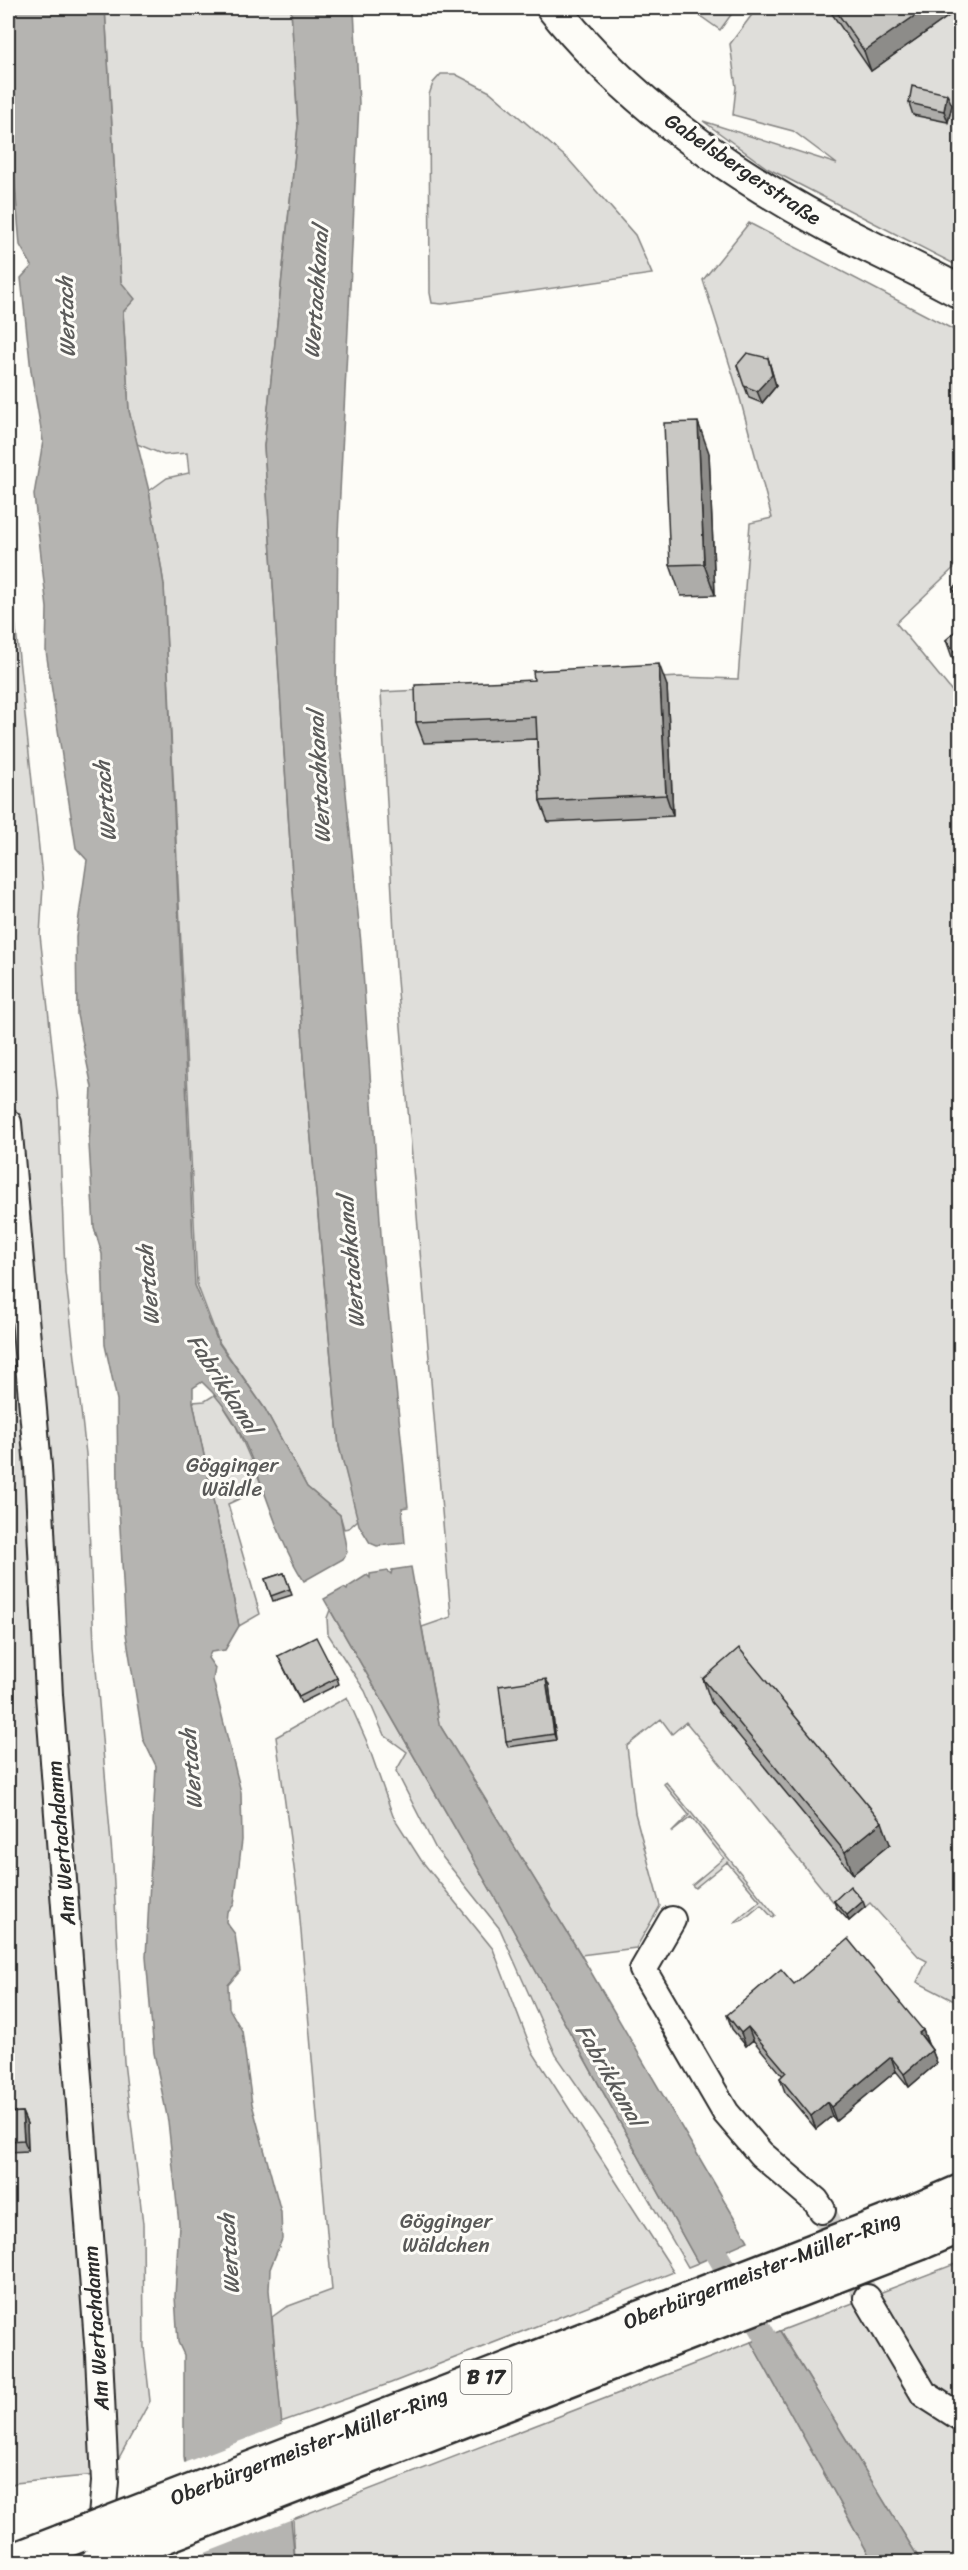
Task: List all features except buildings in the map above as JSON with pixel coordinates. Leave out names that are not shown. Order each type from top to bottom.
[{"type":"highway","name":"B 17","points":[[916,2227],[960,2192]]},
{"type":"highway","name":"B 17","points":[[916,2227],[960,2226]]},
{"type":"highway","name":"Oberbürgermeister-Müller-Ring","points":[[99,2562],[916,2227]]},
{"type":"highway","name":"Oberbürgermeister-Müller-Ring","points":[[9,2562],[916,2227]]},
{"type":"street","name":"Gabelsbergerstraße","points":[[553,8],[628,87],[691,139],[756,183],[826,224],[960,292]]},
{"type":"street","name":"Am Wertachdamm","points":[[8,1124],[38,1467],[49,1695],[99,2355],[105,2482],[99,2562]]},
{"type":"street","points":[[672,1920],[643,1970],[726,2113],[761,2154],[816,2201],[822,2210]]},
{"type":"street","points":[[867,2298],[924,2394],[960,2417]]},
{"type":"green space","points":[[105,8],[291,8],[298,126],[264,446],[305,1072],[339,1446],[359,1519],[349,1528],[344,1529],[340,1515],[307,1487],[265,1409],[219,1342],[197,1284],[164,585],[149,491],[167,478],[189,473],[187,453],[164,455],[137,444],[129,411],[123,312],[134,299],[121,283]]},
{"type":"green space","points":[[689,8],[736,8],[720,30]]},
{"type":"green space","points":[[757,8],[960,8],[960,267],[767,168],[703,121],[837,164],[793,131],[733,115],[736,87],[730,44]]},
{"type":"green space","points":[[441,74],[455,74],[490,92],[569,160],[635,235],[652,274],[442,304],[432,303],[430,293],[429,95],[433,83]]},
{"type":"green space","points":[[749,223],[960,333],[960,562],[896,623],[960,701],[960,2004],[917,1982],[927,1961],[919,1957],[870,1903],[849,1921],[686,1722],[672,1734],[661,1719],[627,1746],[635,1813],[660,1906],[636,1948],[581,1955],[439,1724],[422,1627],[451,1617],[396,968],[381,692],[680,677],[738,679],[750,523],[772,518],[738,391],[703,280]]},
{"type":"green space","points":[[8,554],[43,886],[40,935],[58,1101],[65,1271],[86,1454],[94,1645],[113,1867],[124,2062],[143,2224],[144,2347],[150,2401],[115,2465],[23,1212],[8,1055]]},
{"type":"green space","points":[[8,1266],[26,1456],[96,2475],[15,2483],[8,2486]]},
{"type":"green space","name":"Gögginger Wäldle","points":[[216,1394],[236,1426],[263,1488],[228,1504],[260,1614],[239,1626],[193,1402],[205,1401]]},
{"type":"green space","points":[[330,1610],[502,1910],[698,2263],[688,2267],[613,2137],[556,2055],[500,1929],[436,1849],[396,1771],[407,1752],[384,1735],[365,1691],[328,1634],[327,1618]]},
{"type":"green space","name":"Gögginger Wäldchen","points":[[347,1697],[367,1742],[393,1816],[421,1860],[493,1949],[532,2051],[674,2272],[391,2383],[281,2422],[272,2317],[286,2307],[332,2290],[298,1897],[276,1737]]},
{"type":"green space","points":[[666,1782],[775,1915],[772,1917],[761,1905],[743,1920],[734,1923],[760,1901],[727,1862],[695,1888],[692,1885],[724,1858],[691,1817],[671,1833],[689,1815],[664,1784]]},
{"type":"green space","points":[[960,2262],[960,2562],[921,2562],[780,2331]]},
{"type":"green space","points":[[751,2342],[873,2562],[295,2562],[293,2519]]},
{"type":"water","name":"Wertach","points":[[8,8],[105,8],[121,282],[135,299],[123,312],[129,411],[149,491],[164,585],[195,1285],[218,1342],[265,1409],[307,1487],[340,1515],[347,1552],[343,1559],[304,1581],[290,1557],[249,1451],[236,1426],[221,1403],[202,1382],[193,1388],[193,1402],[239,1626],[225,1650],[211,1652],[208,1658],[215,1668],[213,1680],[241,1792],[242,1840],[234,1905],[227,1912],[226,1922],[235,1934],[240,1971],[228,1985],[229,2008],[242,2031],[252,2104],[281,2212],[282,2239],[270,2269],[269,2290],[295,2562],[198,2562],[184,2457],[184,2355],[178,2342],[175,2297],[179,2224],[168,2121],[154,2053],[146,1957],[156,1766],[143,1739],[126,1634],[118,1492],[117,1400],[105,1345],[102,1254],[94,1227],[89,1144],[92,1087],[77,1015],[76,937],[87,860],[76,848],[46,651],[47,608],[34,495],[43,441],[31,371],[21,278],[32,266],[20,245],[8,102]]},
{"type":"water","name":"Wertachkanal","points":[[291,8],[352,8],[354,10],[359,103],[338,534],[336,694],[361,943],[382,1249],[408,1507],[402,1508],[405,1543],[377,1546],[370,1543],[359,1525],[339,1446],[305,1072],[264,446],[298,126]]},
{"type":"water","points":[[411,1567],[439,1724],[581,1955],[748,2241],[698,2263],[502,1910],[324,1599],[344,1588],[347,1590],[367,1575],[370,1578],[370,1574],[388,1571],[391,1574],[392,1570]]},
{"type":"water","points":[[780,2331],[921,2562],[873,2562],[751,2342]]},
{"type":"pier","points":[[284,2424],[295,2518],[195,2557],[181,2464]]},
{"type":"waterway","name":"Fabrikkanal","points":[[702,2229],[781,2363]]},
{"type":"tunnel","points":[[822,2210],[867,2298]]}]
